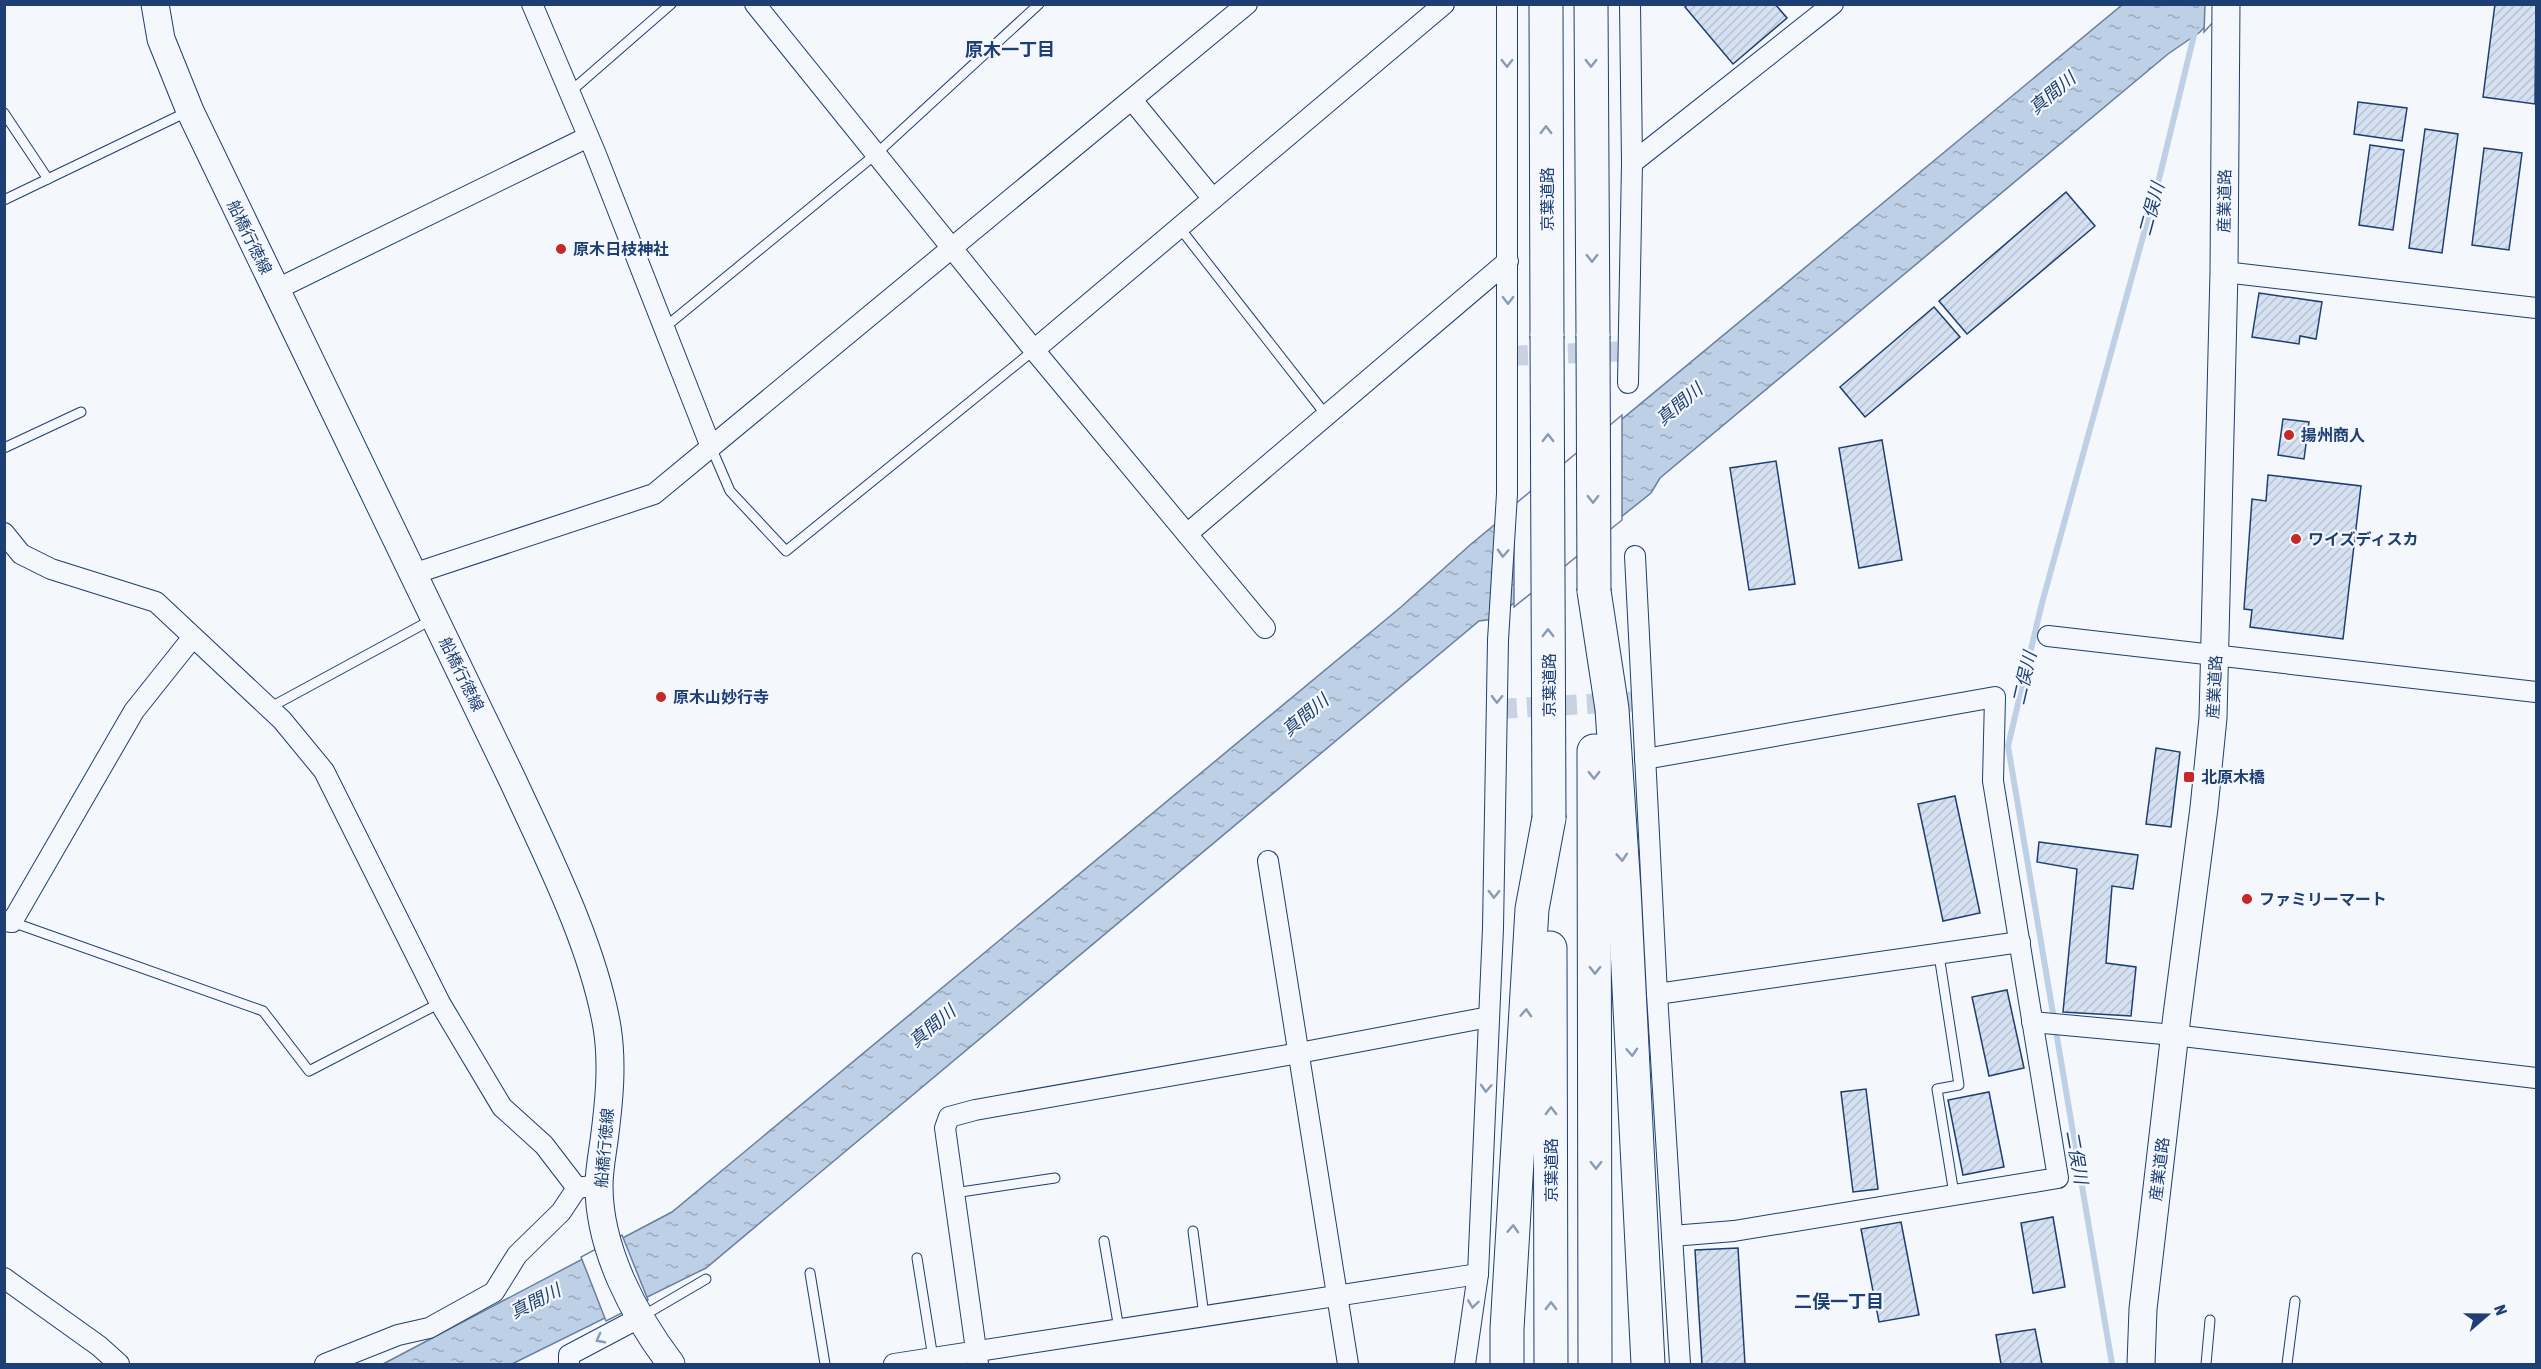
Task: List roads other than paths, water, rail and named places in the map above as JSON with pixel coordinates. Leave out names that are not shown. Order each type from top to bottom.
[{"type":"highway","name":"京葉道路","points":[[1546,4],[1551,1365]]},
{"type":"highway","points":[[1591,4],[1595,1365]]},
{"type":"highway","points":[[1594,591],[1612,709],[1648,1365]]},
{"type":"highway","points":[[1507,1365],[1507,1329],[1532,909],[1549,818]]},
{"type":"highway","points":[[1634,1365],[1635,1114]]},
{"type":"highway","points":[[1501,1365],[1507,1329]]},
{"type":"main road","name":"船橋行徳線","points":[[155,4],[161,39],[190,111],[548,856],[601,994],[607,1030],[610,1073],[588,1186],[601,1213],[608,1244],[637,1315],[671,1365]]},
{"type":"main road","name":"産業道路","points":[[2141,1365],[2143,1309],[2213,718],[2224,272],[2226,4]]},
{"type":"street","points":[[532,4],[570,92],[711,447]]},
{"type":"street","points":[[755,4],[1034,350],[1265,627]]},
{"type":"street","points":[[413,574],[654,494],[1247,4]]},
{"type":"street","points":[[1034,350],[1444,4]]},
{"type":"street","points":[[1465,1365],[1478,1274],[1493,928],[1498,640],[1507,494],[1507,4]]},
{"type":"street","points":[[1628,383],[1632,163],[1630,4]]},
{"type":"street","points":[[1632,163],[1830,5]]},
{"type":"street","points":[[1132,100],[1213,199]]},
{"type":"street","points":[[275,290],[588,137]]},
{"type":"street","points":[[1187,534],[1508,261]]},
{"type":"street","points":[[2224,272],[2536,308]]},
{"type":"street","points":[[4,533],[21,554],[51,569],[156,602],[269,708],[324,771],[440,1003],[502,1107],[588,1186],[517,1255],[494,1292],[429,1328],[398,1335],[325,1365]]},
{"type":"street","points":[[1635,556],[1657,994],[1680,1365]]},
{"type":"street","points":[[2048,636],[2536,692]]},
{"type":"street","points":[[8,922],[134,711],[193,637]]},
{"type":"street","points":[[1645,759],[1995,697],[1993,781],[2058,1178],[1734,1231],[1672,1236]]},
{"type":"street","points":[[1268,861],[1348,1365]]},
{"type":"street","points":[[1657,994],[2020,942]]},
{"type":"street","points":[[977,1358],[945,1128],[949,1117],[975,1110],[1489,1017]]},
{"type":"street","points":[[2032,1022],[2174,1035],[2536,1078]]},
{"type":"street","points":[[894,1365],[933,1358],[977,1358],[1119,1329],[1478,1274]]},
{"type":"street","points":[[4,1278],[99,1346],[119,1365]]},
{"type":"street","points":[[569,1365],[569,1355],[637,1315]]},
{"type":"lane","points":[[570,92],[671,4]]},
{"type":"lane","points":[[664,328],[876,154],[1039,4]]},
{"type":"lane","points":[[4,200],[190,111]]},
{"type":"lane","points":[[4,114],[48,179]]},
{"type":"lane","points":[[1179,227],[1326,415]]},
{"type":"lane","points":[[711,447],[730,491],[786,550],[1034,350]]},
{"type":"lane","points":[[4,448],[81,412]]},
{"type":"lane","points":[[269,708],[435,618]]},
{"type":"lane","points":[[8,922],[263,1011],[309,1071],[440,1003]]},
{"type":"lane","points":[[1939,955],[1959,1085],[1937,1089],[1954,1194]]},
{"type":"lane","points":[[954,1193],[1054,1178]]},
{"type":"lane","points":[[1192,1231],[1204,1316]]},
{"type":"lane","points":[[1104,1241],[1119,1329]]},
{"type":"lane","points":[[917,1258],[933,1358]]},
{"type":"lane","points":[[810,1273],[825,1365]]},
{"type":"lane","points":[[637,1315],[706,1279]]},
{"type":"lane","points":[[2288,1365],[2295,1301]]},
{"type":"lane","points":[[2206,1365],[2210,1320]]},
{"type":"water","name":"真間川","points":[[2122,5],[2226,5],[2200,32],[2168,54],[1660,478],[1651,493],[1494,619],[1479,621],[706,1268],[512,1364],[383,1364],[672,1212],[1401,607],[1470,545]]},
{"type":"waterway","name":"二俣川","points":[[2112,1364],[2008,746],[2042,603],[2160,175],[2195,31]]},
{"type":"tunnel","points":[[1508,356],[1628,351]]},
{"type":"tunnel","points":[[1497,709],[1642,701]]},
{"type":"place","name":"原木日枝神社","points":[[561,249]]},
{"type":"place","name":"揚州商人","points":[[2289,435]]},
{"type":"place","name":"ワイズディスカ","points":[[2296,539]]},
{"type":"place","name":"原木山妙行寺","points":[[661,697]]},
{"type":"place","name":"北原木橋","points":[[2189,777]]},
{"type":"place","name":"ファミリーマート","points":[[2247,899]]},
{"type":"district","name":"原木一丁目","points":[[1010,49]]},
{"type":"district","name":"二俣一丁目","points":[[1839,1301]]}]
